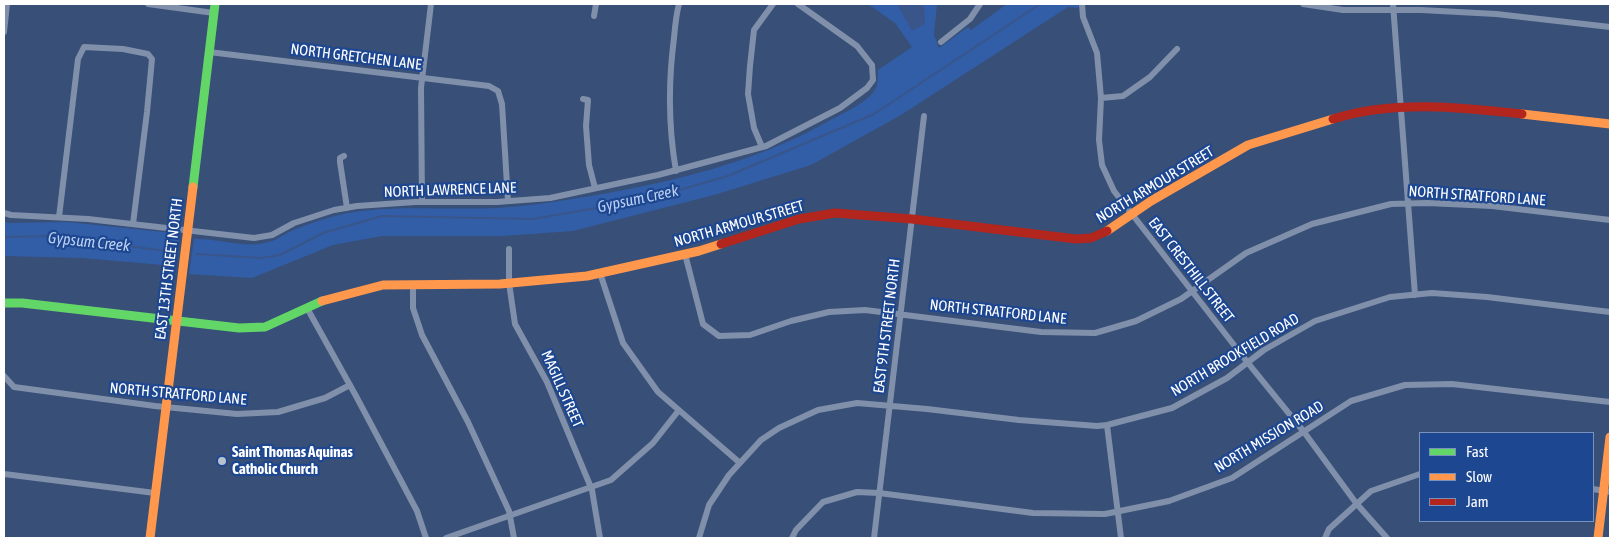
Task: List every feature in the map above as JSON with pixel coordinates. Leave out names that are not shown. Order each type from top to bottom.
[{"type":"street","points":[[4,32],[7,4]]},
{"type":"street","points":[[148,4],[215,8]]},
{"type":"street","points":[[422,202],[421,88],[431,4]]},
{"type":"street","points":[[594,16],[596,4]]},
{"type":"street","points":[[676,171],[671,142],[669,92],[679,4]]},
{"type":"street","points":[[762,147],[754,128],[748,94],[754,30],[772,4]]},
{"type":"street","name":"NORTH LAWRENCE LANE","points":[[4,213],[133,224],[254,238],[272,235],[294,223],[334,210],[357,206],[550,198],[676,171],[762,147],[840,108],[867,88],[873,80],[872,65],[857,46],[798,4]]},
{"type":"street","points":[[941,42],[970,20],[980,4]]},
{"type":"street","name":"EAST CRESTHILL STREET","points":[[1082,4],[1083,17],[1098,53],[1099,140],[1102,165],[1114,190],[1304,432],[1356,503],[1387,538]]},
{"type":"street","points":[[1303,4],[1343,10],[1393,7],[1496,14],[1610,27]]},
{"type":"street","points":[[1393,7],[1415,295]]},
{"type":"street","name":"EAST 13TH STREET NORTH","points":[[150,538],[215,8]]},
{"type":"street","points":[[59,217],[78,59],[84,47],[111,48],[148,54],[152,59],[133,224]]},
{"type":"street","points":[[1100,98],[1123,96],[1150,77],[1177,49]]},
{"type":"street","name":"NORTH GRETCHEN LANE","points":[[209,52],[489,86],[498,91],[502,104],[508,201]]},
{"type":"street","points":[[583,99],[588,100],[586,126],[589,165],[595,188]]},
{"type":"street","name":"NORTH ARMOUR STREET","points":[[4,303],[22,302],[239,328],[264,327],[326,299],[383,285],[508,283],[587,276],[698,251],[798,219],[836,213],[912,219],[1076,239],[1091,238],[1248,145],[1351,113],[1401,107],[1445,107],[1610,124]]},
{"type":"street","name":"EAST 9TH STREET NORTH","points":[[874,538],[924,116]]},
{"type":"street","points":[[344,156],[340,158],[340,162],[347,208]]},
{"type":"street","name":"NORTH STRATFORD LANE","points":[[685,254],[703,324],[719,336],[750,335],[791,321],[829,312],[865,310],[1041,332],[1095,333],[1136,321],[1181,299],[1246,253],[1312,224],[1391,204],[1427,202],[1492,206],[1610,220]]},
{"type":"street","name":"MAGILL STREET","points":[[510,249],[508,283],[515,324],[547,382],[591,488],[600,538]]},
{"type":"street","points":[[600,273],[622,343],[658,392],[740,463]]},
{"type":"street","points":[[413,285],[413,308],[422,334],[468,422],[509,511],[514,538]]},
{"type":"street","name":"NORTH BROOKFIELD ROAD","points":[[699,538],[709,505],[730,475],[761,440],[779,428],[818,410],[857,403],[1020,420],[1097,426],[1107,425],[1172,408],[1227,378],[1264,350],[1315,321],[1390,297],[1432,293],[1610,312]]},
{"type":"street","points":[[307,308],[417,511],[426,538]]},
{"type":"street","name":"NORTH STRATFORD LANE","points":[[4,376],[14,387],[237,414],[278,412],[325,398],[350,385]]},
{"type":"street","name":"NORTH MISSION ROAD","points":[[792,538],[796,530],[823,502],[857,492],[879,493],[1033,513],[1105,514],[1169,501],[1232,478],[1351,402],[1405,385],[1452,384],[1610,402]]},
{"type":"street","points":[[446,538],[611,480],[653,443],[679,410]]},
{"type":"street","points":[[1107,425],[1121,538]]},
{"type":"street","points":[[1598,538],[1607,491],[1610,437]]},
{"type":"street","points":[[4,474],[155,493]]},
{"type":"street","points":[[1325,538],[1330,529],[1370,491],[1419,474]]},
{"type":"street","points":[[1594,489],[1607,491]]},
{"type":"shaded area","points":[[868,4],[937,4],[934,35],[939,48],[968,27],[971,30],[1007,4],[1079,4],[1078,8],[1068,7],[901,115],[811,165],[714,195],[573,231],[503,236],[382,236],[333,245],[252,278],[189,274],[194,239],[260,244],[273,241],[293,230],[312,223],[354,212],[396,209],[497,208],[568,200],[682,177],[742,160],[771,149],[863,102],[877,85],[878,70],[912,47],[895,23]]},
{"type":"shaded area","points":[[897,4],[924,4],[925,24],[912,31]]},
{"type":"shaded area","points":[[4,221],[8,223],[68,222],[173,233],[178,235],[179,239],[175,266],[82,258],[4,256]]},
{"type":"waterway","name":"Gypsum Creek","points":[[196,254],[261,258],[280,255],[323,233],[382,216],[533,219],[648,199],[728,176],[874,114],[1040,4]]},
{"type":"waterway","name":"Gypsum Creek","points":[[4,237],[52,236],[174,252]]},
{"type":"traffic: fast","points":[[193,187],[215,4]]},
{"type":"traffic: fast","points":[[4,303],[22,303],[239,328],[265,327],[322,301]]},
{"type":"traffic: slow","points":[[1522,114],[1610,124]]},
{"type":"traffic: slow","points":[[1107,231],[1151,201],[1248,145],[1333,119]]},
{"type":"traffic: slow","points":[[150,538],[193,187]]},
{"type":"traffic: slow","points":[[322,301],[383,285],[500,284],[587,276],[699,251],[721,244]]},
{"type":"traffic: slow","points":[[1598,538],[1610,437]]},
{"type":"traffic: jam","points":[[1333,119],[1379,109],[1403,107],[1451,107],[1522,114]]},
{"type":"traffic: jam","points":[[721,244],[799,219],[835,213],[912,219],[1076,239],[1091,238],[1107,231]]},
{"type":"place","name":"Saint Thomas Aquinas Catholic Church","points":[[222,461]]}]
